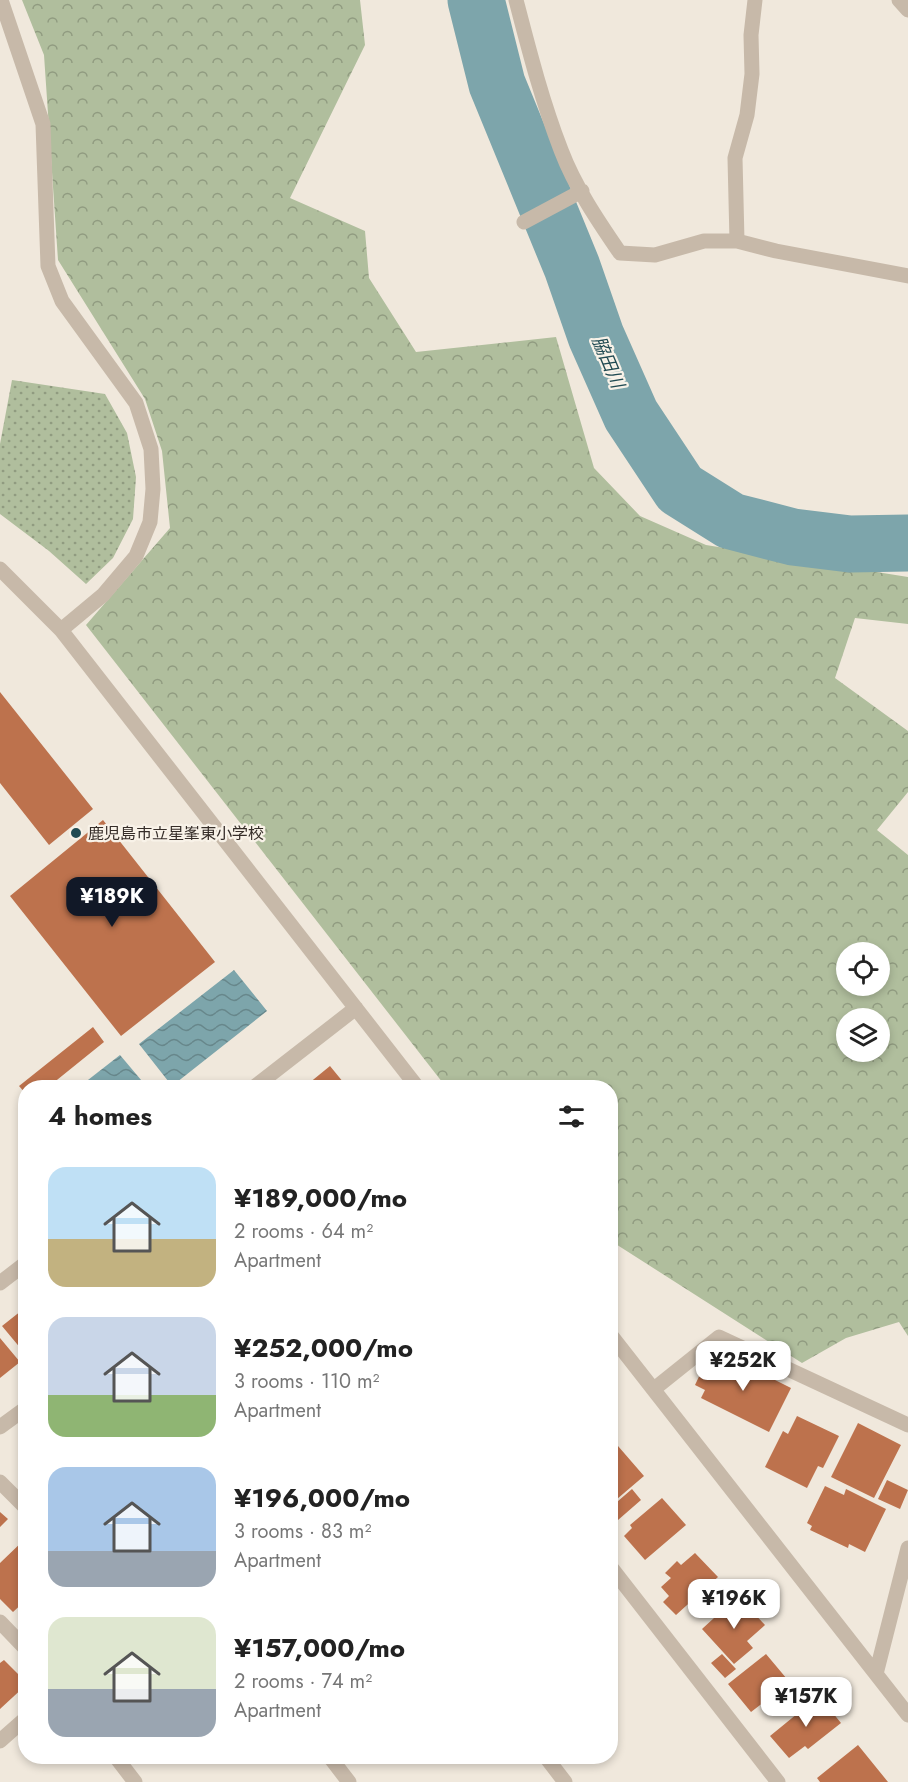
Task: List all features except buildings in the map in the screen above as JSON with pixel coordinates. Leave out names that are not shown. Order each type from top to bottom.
[{"type":"street","points":[[1,0],[42,124],[48,266],[62,301],[136,403],[151,449],[153,489],[150,522],[136,556],[103,595],[61,630]]},
{"type":"street","points":[[516,0],[561,151],[594,215],[621,253],[655,255],[704,242],[737,242],[908,276]]},
{"type":"street","points":[[737,242],[735,158],[748,105],[752,74],[751,35],[755,0]]},
{"type":"street","points":[[898,0],[908,10]]},
{"type":"street","points":[[524,222],[582,191]]},
{"type":"street","points":[[0,569],[61,630],[412,1080]]},
{"type":"street","points":[[263,1080],[356,1008]]},
{"type":"street","points":[[0,1283],[18,1269]]},
{"type":"street","points":[[654,1389],[719,1337],[908,1425]]},
{"type":"street","points":[[618,1344],[908,1715]]},
{"type":"street","points":[[0,1427],[18,1414]]},
{"type":"street","points":[[0,1482],[18,1500]]},
{"type":"street","points":[[876,1674],[908,1548]]},
{"type":"street","points":[[618,1576],[778,1782]]},
{"type":"street","points":[[0,1622],[18,1641]]},
{"type":"street","points":[[0,1741],[18,1725]]},
{"type":"street","points":[[122,1764],[135,1782]]},
{"type":"street","points":[[335,1764],[349,1782]]},
{"type":"street","points":[[551,1764],[565,1782]]},
{"type":"green space","points":[[22,0],[360,0],[365,45],[290,198],[365,231],[369,278],[416,352],[556,337],[594,468],[640,516],[706,545],[908,577],[908,624],[855,618],[835,678],[908,731],[908,792],[877,830],[908,855],[908,1336],[899,1322],[846,1338],[802,1363],[618,1245],[618,1080],[441,1080],[86,625],[170,528],[162,451],[145,399],[58,260],[44,55]]},
{"type":"green space","points":[[12,380],[105,394],[127,433],[136,477],[133,519],[113,558],[86,584],[49,551],[0,514],[0,444]]},
{"type":"water","points":[[234,970],[267,1011],[180,1080],[167,1080],[139,1044]]},
{"type":"water","points":[[120,1055],[141,1080],[88,1080]]},
{"type":"waterway","name":"脇田川","points":[[476,0],[497,84],[572,267],[596,336],[631,415],[680,489],[731,521],[793,537],[850,544],[908,543]]},
{"type":"place","name":"鹿児島市立星峯東小学校","points":[[76,833]]}]
